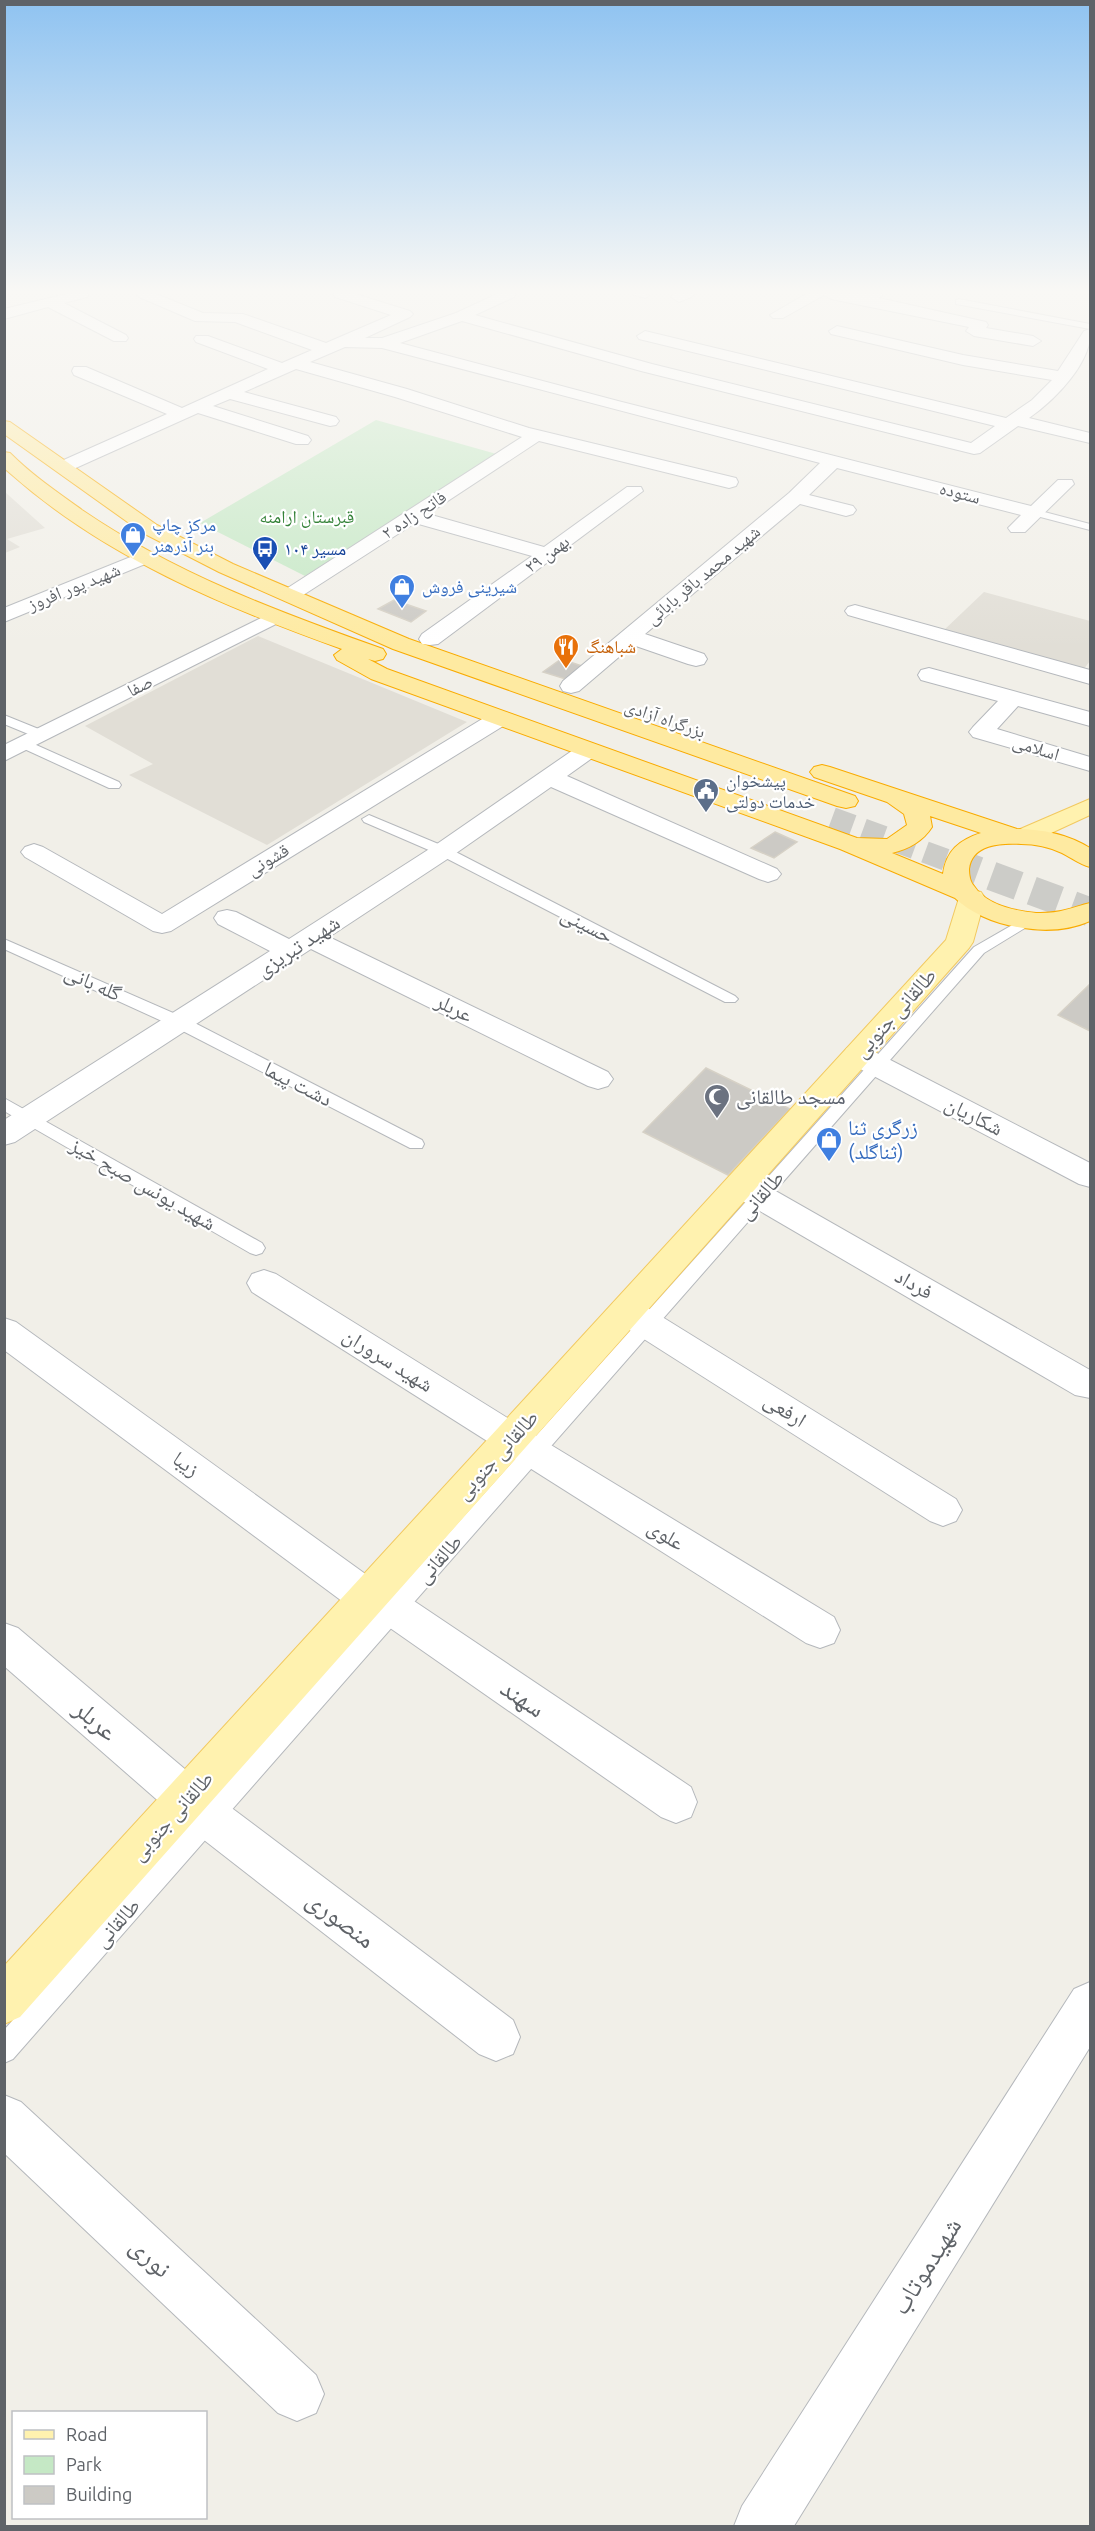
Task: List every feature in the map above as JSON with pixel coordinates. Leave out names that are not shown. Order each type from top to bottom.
[{"type":"highway","name":"بزرگراه آزادی","points":[[8,418],[40,451],[150,529],[226,568],[401,644],[846,801]]},
{"type":"highway","name":"بزرگراه آزادی","points":[[4,457],[13,470],[96,530],[161,569],[282,620],[832,818]]},
{"type":"highway","name":"بزرگراه آزادی","points":[[315,606],[430,639],[896,797],[1020,836],[1051,840],[1074,848],[1090,859]]},
{"type":"highway","name":"بزرگراه آزادی","points":[[282,620],[379,674],[849,844],[968,895],[996,913],[1034,921]]},
{"type":"highway","points":[[849,844],[880,848],[906,841],[920,827],[916,811],[896,797]]},
{"type":"highway","points":[[968,895],[956,877],[956,862],[965,850],[980,841],[1020,836]]},
{"type":"highway","points":[[1034,921],[1066,920],[1090,911]]},
{"type":"highway","points":[[1034,921],[1090,938]]},
{"type":"main road","points":[[1020,836],[1090,806]]},
{"type":"main road","name":"طالقانی جنوبی","points":[[4,2001],[199,1808],[867,1061],[959,942],[968,895]]},
{"type":"street","points":[[63,467],[184,412]]},
{"type":"street","points":[[197,412],[302,440]]},
{"type":"street","points":[[300,412],[330,420]]},
{"type":"street","points":[[464,412],[537,435],[729,482]]},
{"type":"street","name":"ستوده","points":[[642,412],[1033,512]]},
{"type":"street","points":[[826,412],[974,449],[1025,412]]},
{"type":"street","points":[[966,412],[1090,438]]},
{"type":"street","name":"فاتح زاده ۲","points":[[290,595],[537,435]]},
{"type":"street","name":"شهید محمد باقر بابائی","points":[[570,686],[796,497],[834,460]]},
{"type":"street","points":[[1014,531],[1065,484]]},
{"type":"street","name":"۲۹ بهمن","points":[[430,639],[634,491]]},
{"type":"street","points":[[796,497],[846,510]]},
{"type":"street","points":[[413,516],[547,554]]},
{"type":"street","name":"شهید پور افروز","points":[[4,616],[143,558]]},
{"type":"street","points":[[855,611],[1090,677]]},
{"type":"street","name":"صفا","points":[[4,754],[282,620]]},
{"type":"street","points":[[629,636],[696,659]]},
{"type":"street","points":[[929,675],[1090,719]]},
{"type":"street","name":"اسلامی","points":[[1015,697],[981,732],[1090,764]]},
{"type":"street","name":"قشونی","points":[[34,852],[162,925],[500,718]]},
{"type":"street","name":"شهید تبریزی","points":[[4,1135],[181,1023],[443,851],[587,751]]},
{"type":"street","points":[[551,778],[768,874]]},
{"type":"street","name":"عربلر","points":[[227,918],[300,944],[598,1079]]},
{"type":"street","name":"شکاریان","points":[[867,1061],[1090,1176]]},
{"type":"street","name":"فرداد","points":[[750,1191],[1087,1385]]},
{"type":"street","name":"شهید سروران","points":[[264,1283],[522,1445]]},
{"type":"street","name":"ارفعی","points":[[637,1317],[943,1510]]},
{"type":"street","name":"زیبا","points":[[4,1331],[381,1604]]},
{"type":"street","name":"علوی","points":[[522,1445],[820,1630]]},
{"type":"street","name":"سهند","points":[[381,1604],[676,1802]]},
{"type":"street","name":"عربلر","points":[[4,1641],[199,1808]]},
{"type":"street","name":"منصوری","points":[[199,1808],[496,2037]]},
{"type":"street","name":"شهیدموتاب","points":[[762,2526],[1090,2005]]},
{"type":"street","name":"نوری","points":[[4,2119],[297,2394]]},
{"type":"lane","name":"ستوده","points":[[1033,512],[1090,527]]},
{"type":"lane","points":[[4,719],[34,740],[114,785]]},
{"type":"lane","name":"حسینی","points":[[369,819],[443,851],[730,999]]},
{"type":"lane","points":[[867,1061],[979,950],[1034,921]]},
{"type":"lane","name":"گله بانی","points":[[4,943],[181,1023]]},
{"type":"lane","name":"دشت پیما","points":[[181,1023],[416,1144]]},
{"type":"lane","name":"شهید یونس صبح خیز","points":[[4,1103],[256,1248]]},
{"type":"lane","name":"طالقانی","points":[[4,2050],[199,1808]]},
{"type":"shaded area","points":[[5,492],[45,528],[7,539],[20,547],[5,553]]},
{"type":"shaded area","points":[[984,592],[1090,621],[1090,661],[1083,670],[943,631]]},
{"type":"shaded area","points":[[258,636],[467,722],[267,845],[129,775],[153,764],[85,726]]},
{"type":"green space","name":"قبرستان ارامنه","points":[[376,420],[500,455],[305,576],[200,523]]},
{"type":"building","name":"شیرینی فروش","points":[[394,600],[426,611],[411,622],[378,609]]},
{"type":"building","name":"شباهنگ","points":[[561,659],[588,668],[572,681],[543,672]]},
{"type":"building","points":[[775,832],[797,842],[774,858],[751,848]]},
{"type":"building","points":[[1090,984],[1090,1031],[1058,1015]]},
{"type":"building","name":"مسجد طالقانی","points":[[706,1068],[790,1109],[728,1175],[643,1132]]},
{"type":"tunnel","points":[[832,818],[955,863]]},
{"type":"tunnel","points":[[951,861],[1090,912]]},
{"type":"place","name":"مرکز چاپ بنر آذرهنر","points":[[133,558]]},
{"type":"place","name":"مسیر ۱۰۴","points":[[265,572]]},
{"type":"place","name":"شیرینی فروش","points":[[402,610]]},
{"type":"place","name":"شباهنگ","points":[[566,670]]},
{"type":"place","name":"پیشخوان خدمات دولتی","points":[[706,814]]},
{"type":"place","name":"مسجد طالقانی","points":[[717,1120]]},
{"type":"place","name":"زرگری ثنا (ثناگلد)","points":[[829,1163]]}]
